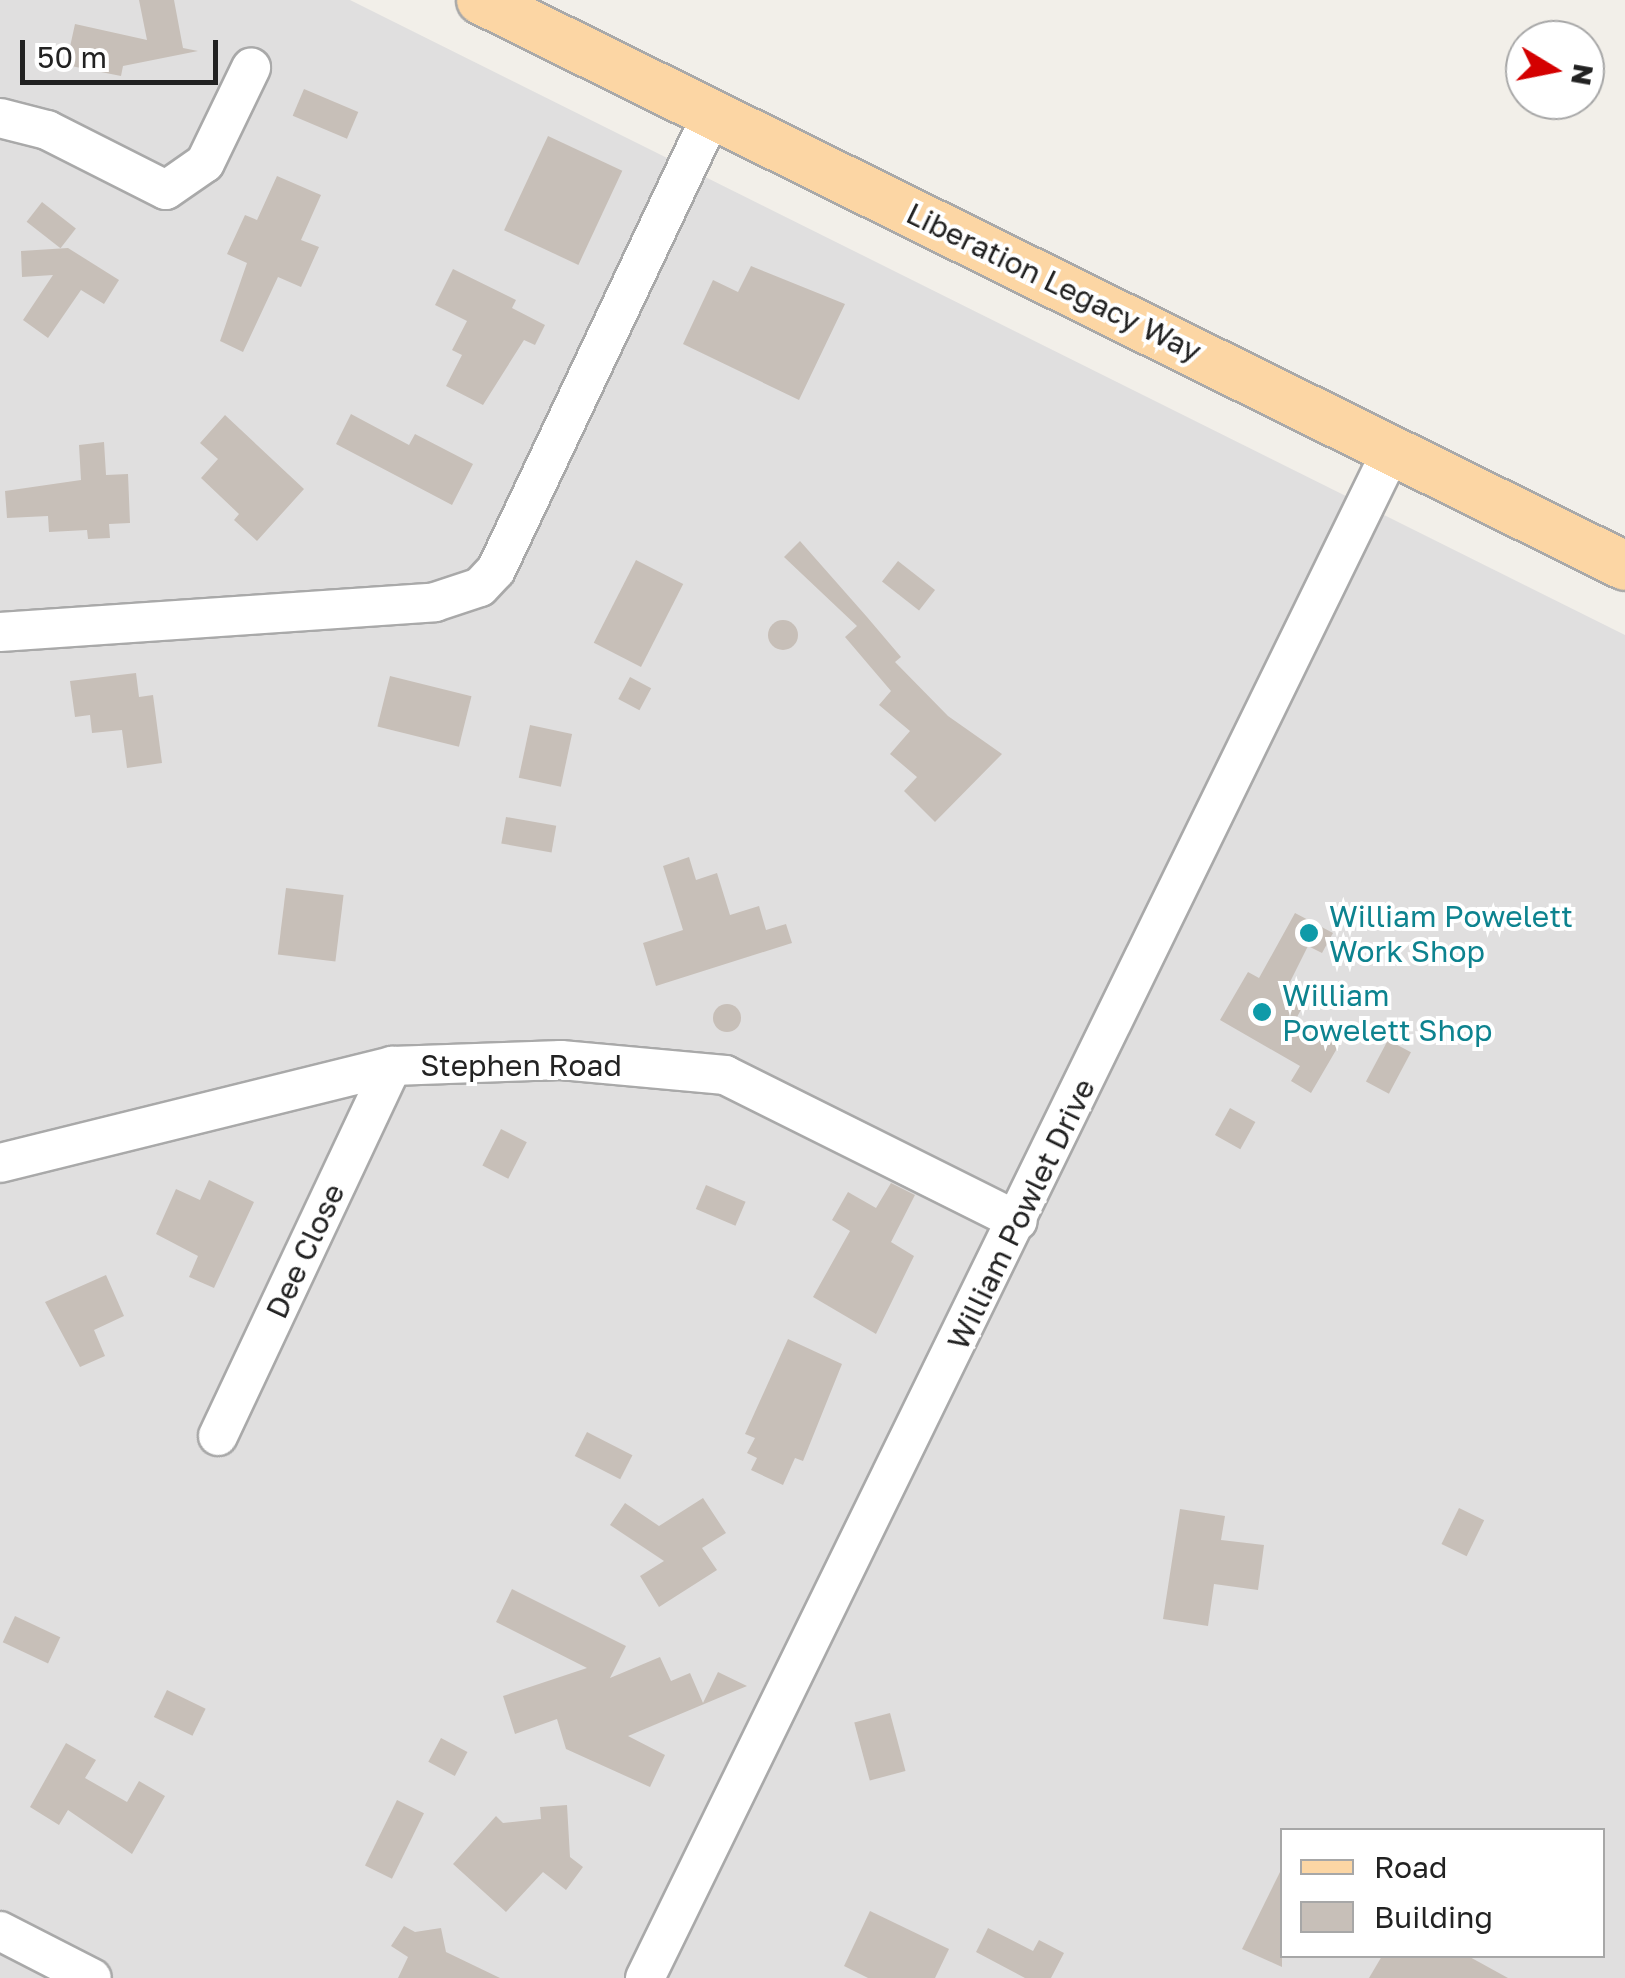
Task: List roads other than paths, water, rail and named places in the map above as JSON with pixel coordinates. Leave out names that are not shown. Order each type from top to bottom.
[{"type":"main road","name":"Liberation Legacy Way","points":[[481,0],[1625,566]]},
{"type":"street","points":[[0,118],[47,130],[166,190],[205,163],[252,68]]},
{"type":"street","points":[[0,632],[435,602],[480,586],[496,570],[712,114]]},
{"type":"street","name":"William Powlet Drive","points":[[645,1978],[1393,448]]},
{"type":"street","name":"Stephen Road","points":[[0,1163],[392,1066],[561,1060],[725,1075],[1018,1221]]},
{"type":"street","name":"Dee Close","points":[[218,1436],[392,1066]]},
{"type":"street","points":[[0,1931],[92,1978]]},
{"type":"place","name":"William Powelett Work Shop","points":[[1309,933]]},
{"type":"place","name":"William Powelett Shop","points":[[1262,1012]]}]
